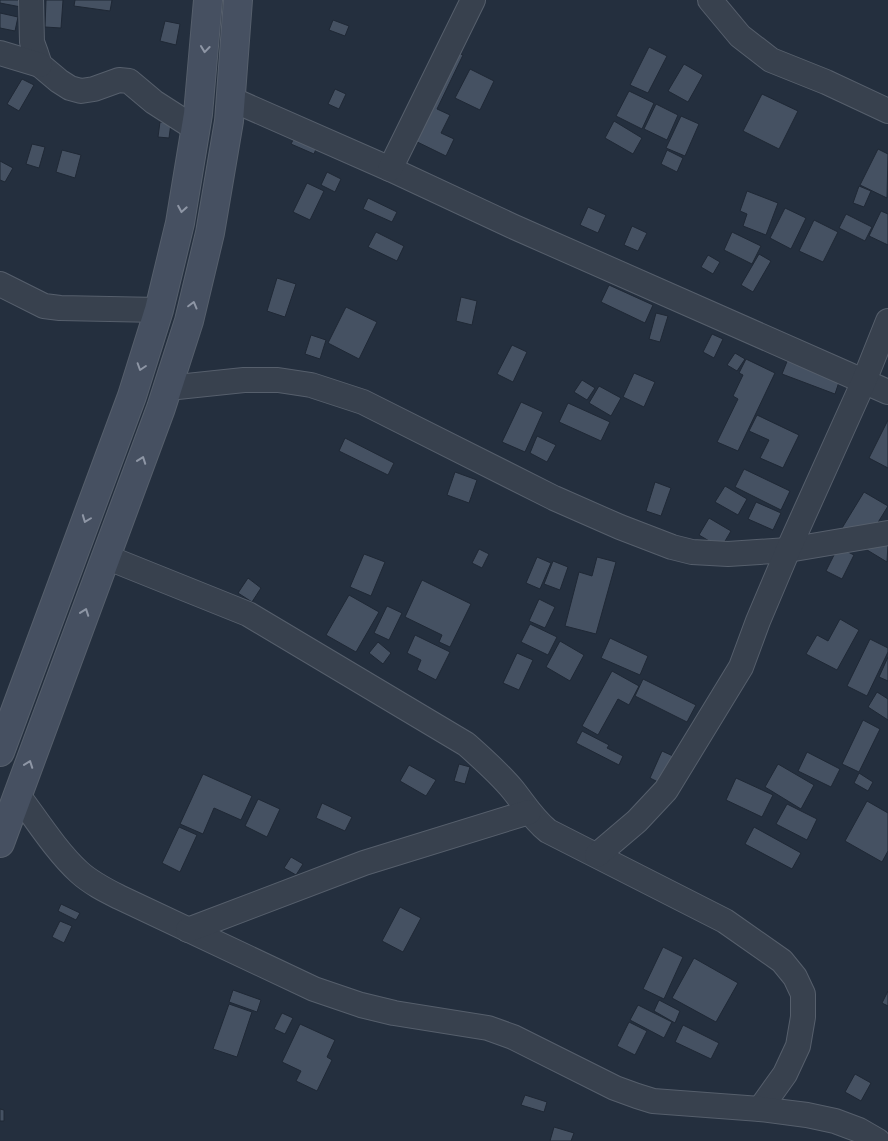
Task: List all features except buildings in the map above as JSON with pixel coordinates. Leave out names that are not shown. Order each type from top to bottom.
[{"type":"main road","points":[[2,739],[132,396],[159,310],[180,223],[196,129],[208,22],[208,0]]},
{"type":"main road","points":[[0,843],[168,388],[188,321],[210,233],[229,121],[238,0]]},
{"type":"street","points":[[31,0],[32,42],[40,65]]},
{"type":"street","points":[[390,169],[473,0]]},
{"type":"street","points":[[710,0],[740,36],[771,60],[826,82],[888,111]]},
{"type":"street","points":[[0,53],[40,65],[70,88],[81,91],[119,80],[128,81],[154,102],[196,129]]},
{"type":"street","points":[[231,99],[390,169],[512,226],[888,392]]},
{"type":"street","points":[[0,284],[44,306],[159,310]]},
{"type":"street","points":[[597,855],[637,821],[666,790],[741,667],[788,550],[864,381],[888,321]]},
{"type":"street","points":[[168,388],[244,380],[278,380],[311,385],[363,402],[554,498],[672,547],[692,552],[728,554],[788,550],[888,533]]},
{"type":"street","points":[[106,557],[248,614],[466,744],[493,767],[539,824],[548,831],[725,922],[782,960],[795,977],[803,994],[803,1017],[798,1046],[785,1074],[760,1109]]},
{"type":"street","points":[[18,795],[78,872],[93,883],[314,989],[360,1005],[394,1013],[488,1028],[512,1037],[616,1088],[637,1096],[661,1102],[760,1109],[807,1115],[835,1121],[859,1130],[878,1141]]},
{"type":"street","points":[[188,930],[364,863],[529,812]]}]
